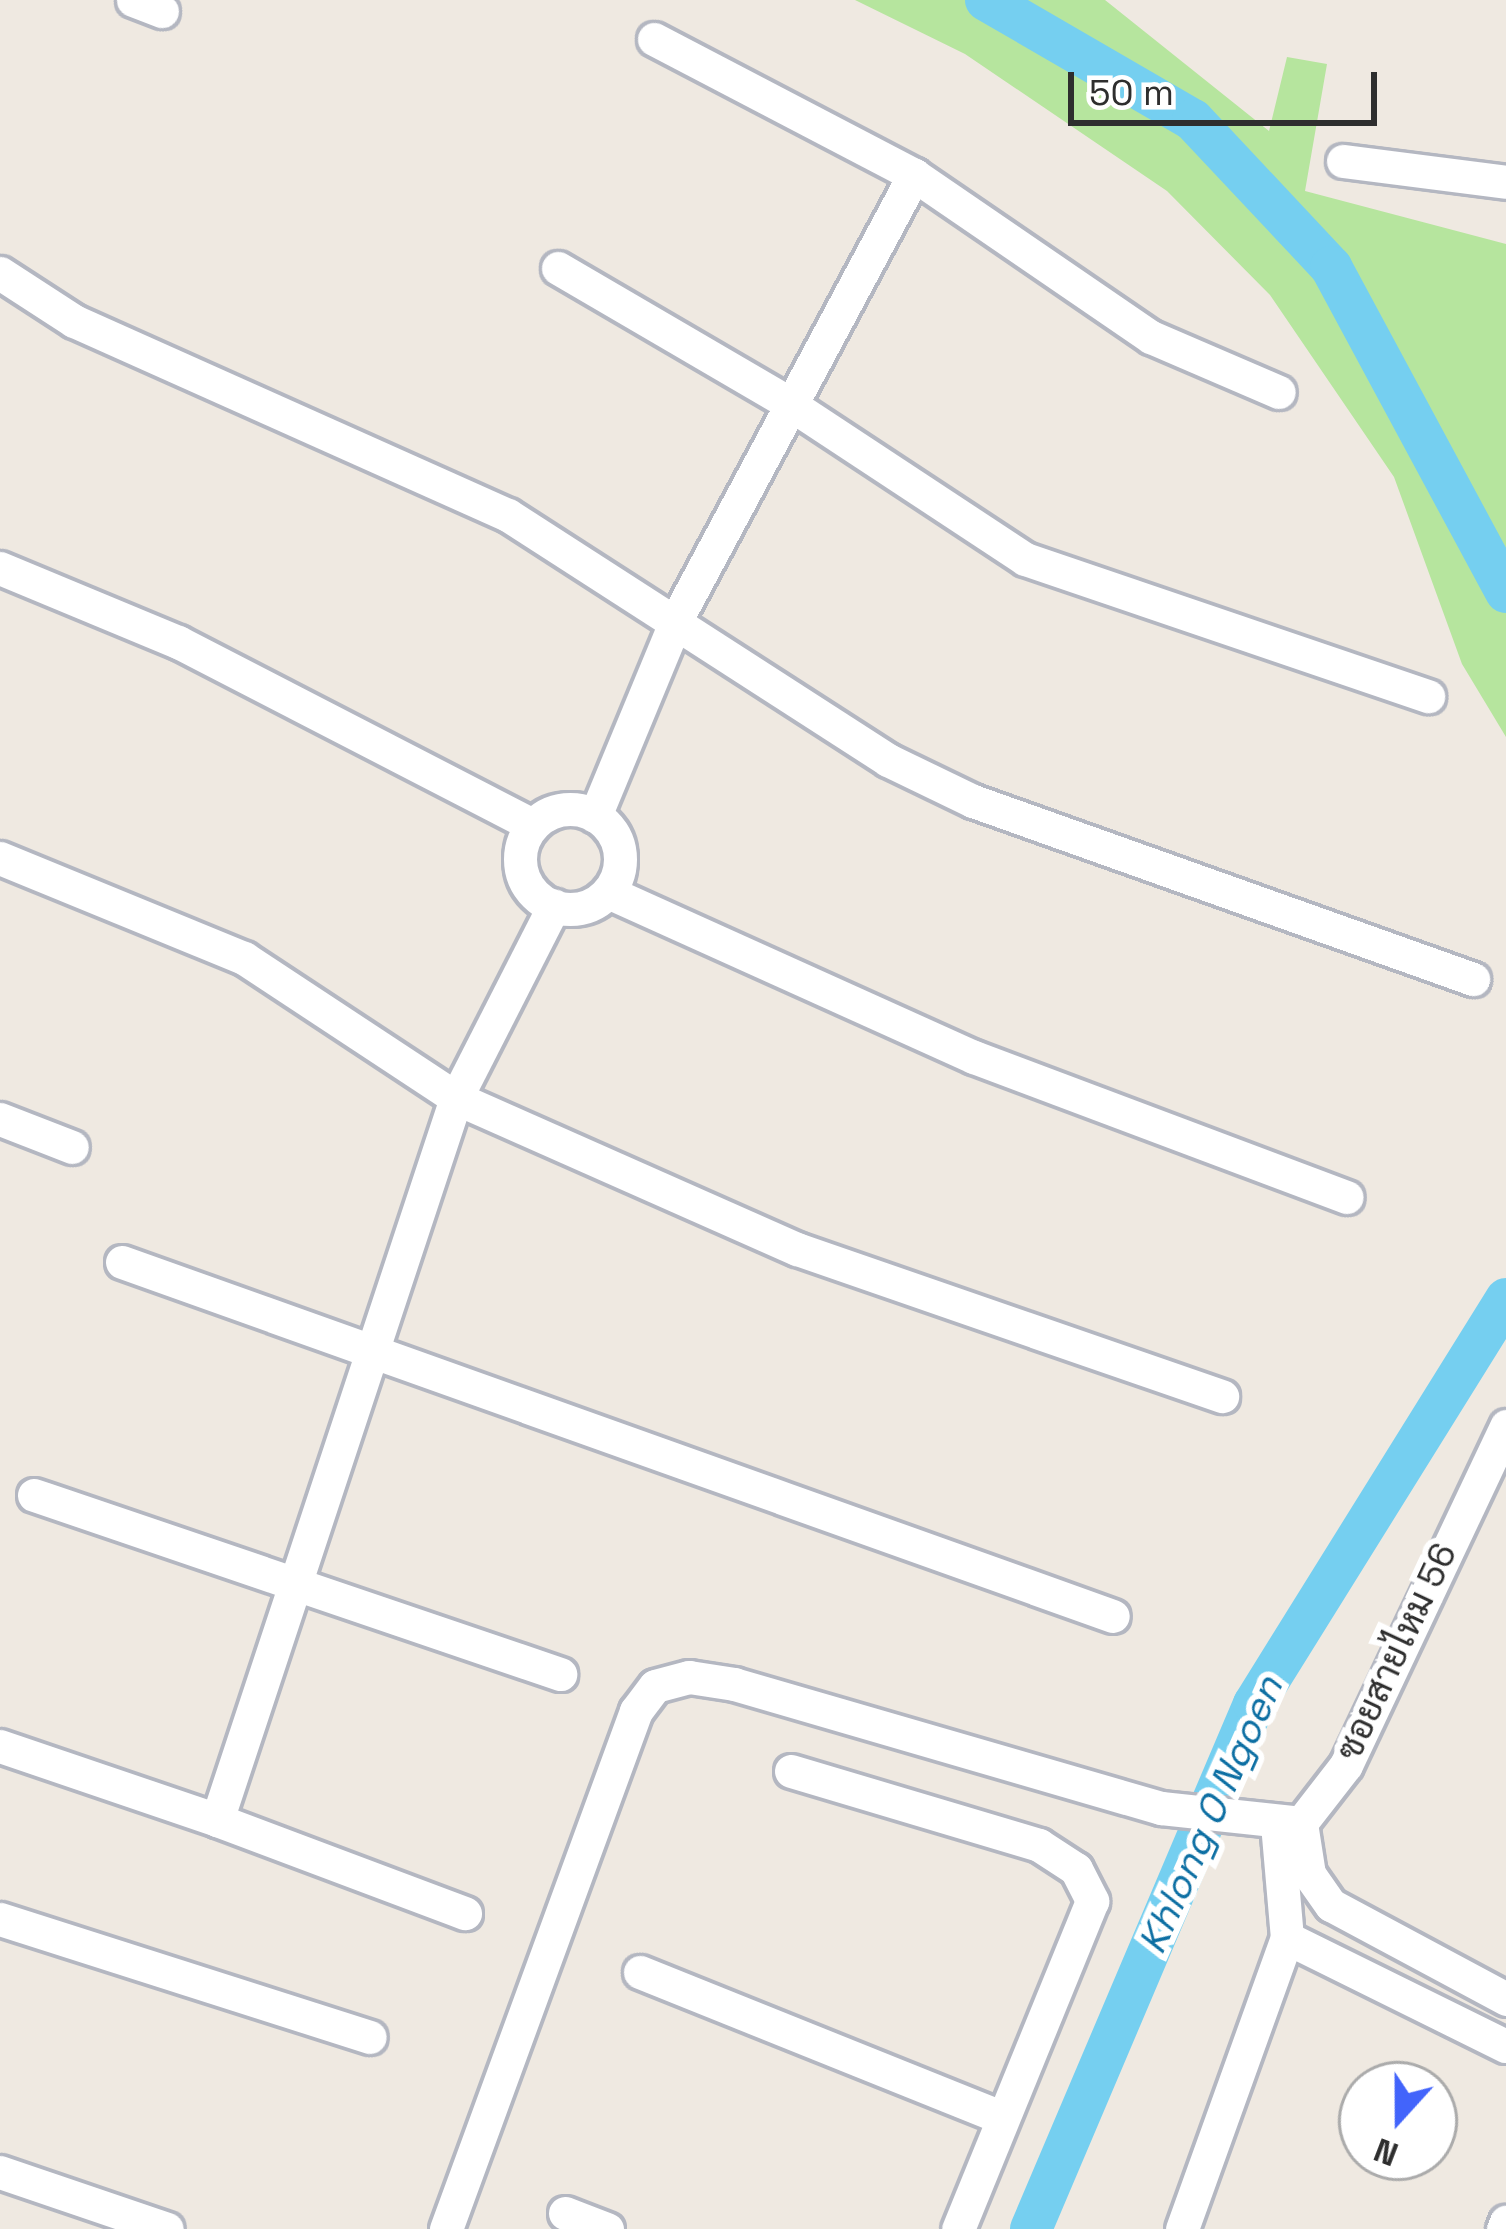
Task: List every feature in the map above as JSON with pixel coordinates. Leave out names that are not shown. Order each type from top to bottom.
[{"type":"street","points":[[653,39],[914,175],[1103,310],[1280,392]]},
{"type":"street","points":[[1343,161],[1506,182]]},
{"type":"street","points":[[595,815],[676,620],[787,402],[914,175]]},
{"type":"street","points":[[559,268],[787,402],[1025,559],[1428,697]]},
{"type":"street","points":[[0,273],[74,321],[508,515],[888,760],[973,801],[1473,979]]},
{"type":"street","points":[[0,568],[178,642],[532,825]]},
{"type":"street","points":[[567,809],[595,815],[616,837],[621,856],[608,892],[573,909],[554,906],[537,896],[520,861],[532,825],[567,809]]},
{"type":"street","points":[[0,858],[244,958],[456,1098],[856,1274],[1222,1396]]},
{"type":"street","points":[[608,892],[974,1057],[1347,1197]]},
{"type":"street","points":[[217,1820],[369,1348],[456,1098],[554,906]]},
{"type":"street","points":[[0,1119],[72,1148]]},
{"type":"street","points":[[122,1262],[1113,1616]]},
{"type":"street","name":"ซอยสายไหม 56","points":[[1275,1823],[1346,1765],[1501,1445]]},
{"type":"street","points":[[34,1495],[560,1674]]},
{"type":"street","points":[[446,2229],[623,1744],[655,1686],[688,1676],[734,1684],[1161,1808],[1275,1823],[1331,1905],[1506,1999]]},
{"type":"street","points":[[0,1746],[217,1820],[465,1913]]},
{"type":"street","points":[[791,1771],[1039,1845],[1076,1869],[1092,1901],[1079,1946],[1000,2117],[958,2229]]},
{"type":"street","points":[[1182,2229],[1287,1938],[1275,1823]]},
{"type":"street","points":[[0,1919],[370,2037]]},
{"type":"street","points":[[1287,1938],[1506,2046]]},
{"type":"street","points":[[640,1972],[1000,2117]]},
{"type":"street","points":[[0,2172],[166,2229]]},
{"type":"street","points":[[565,2213],[607,2229]]},
{"type":"green space","points":[[855,0],[1105,0],[1269,131],[1287,57],[1327,64],[1305,191],[1506,244],[1506,737],[1462,664],[1394,477],[1270,295],[1167,191],[965,54]]},
{"type":"waterway","points":[[986,0],[1193,120],[1331,267],[1506,592]]},
{"type":"waterway","name":"Khlong O Ngoen","points":[[1031,2229],[1254,1704],[1506,1299]]}]
